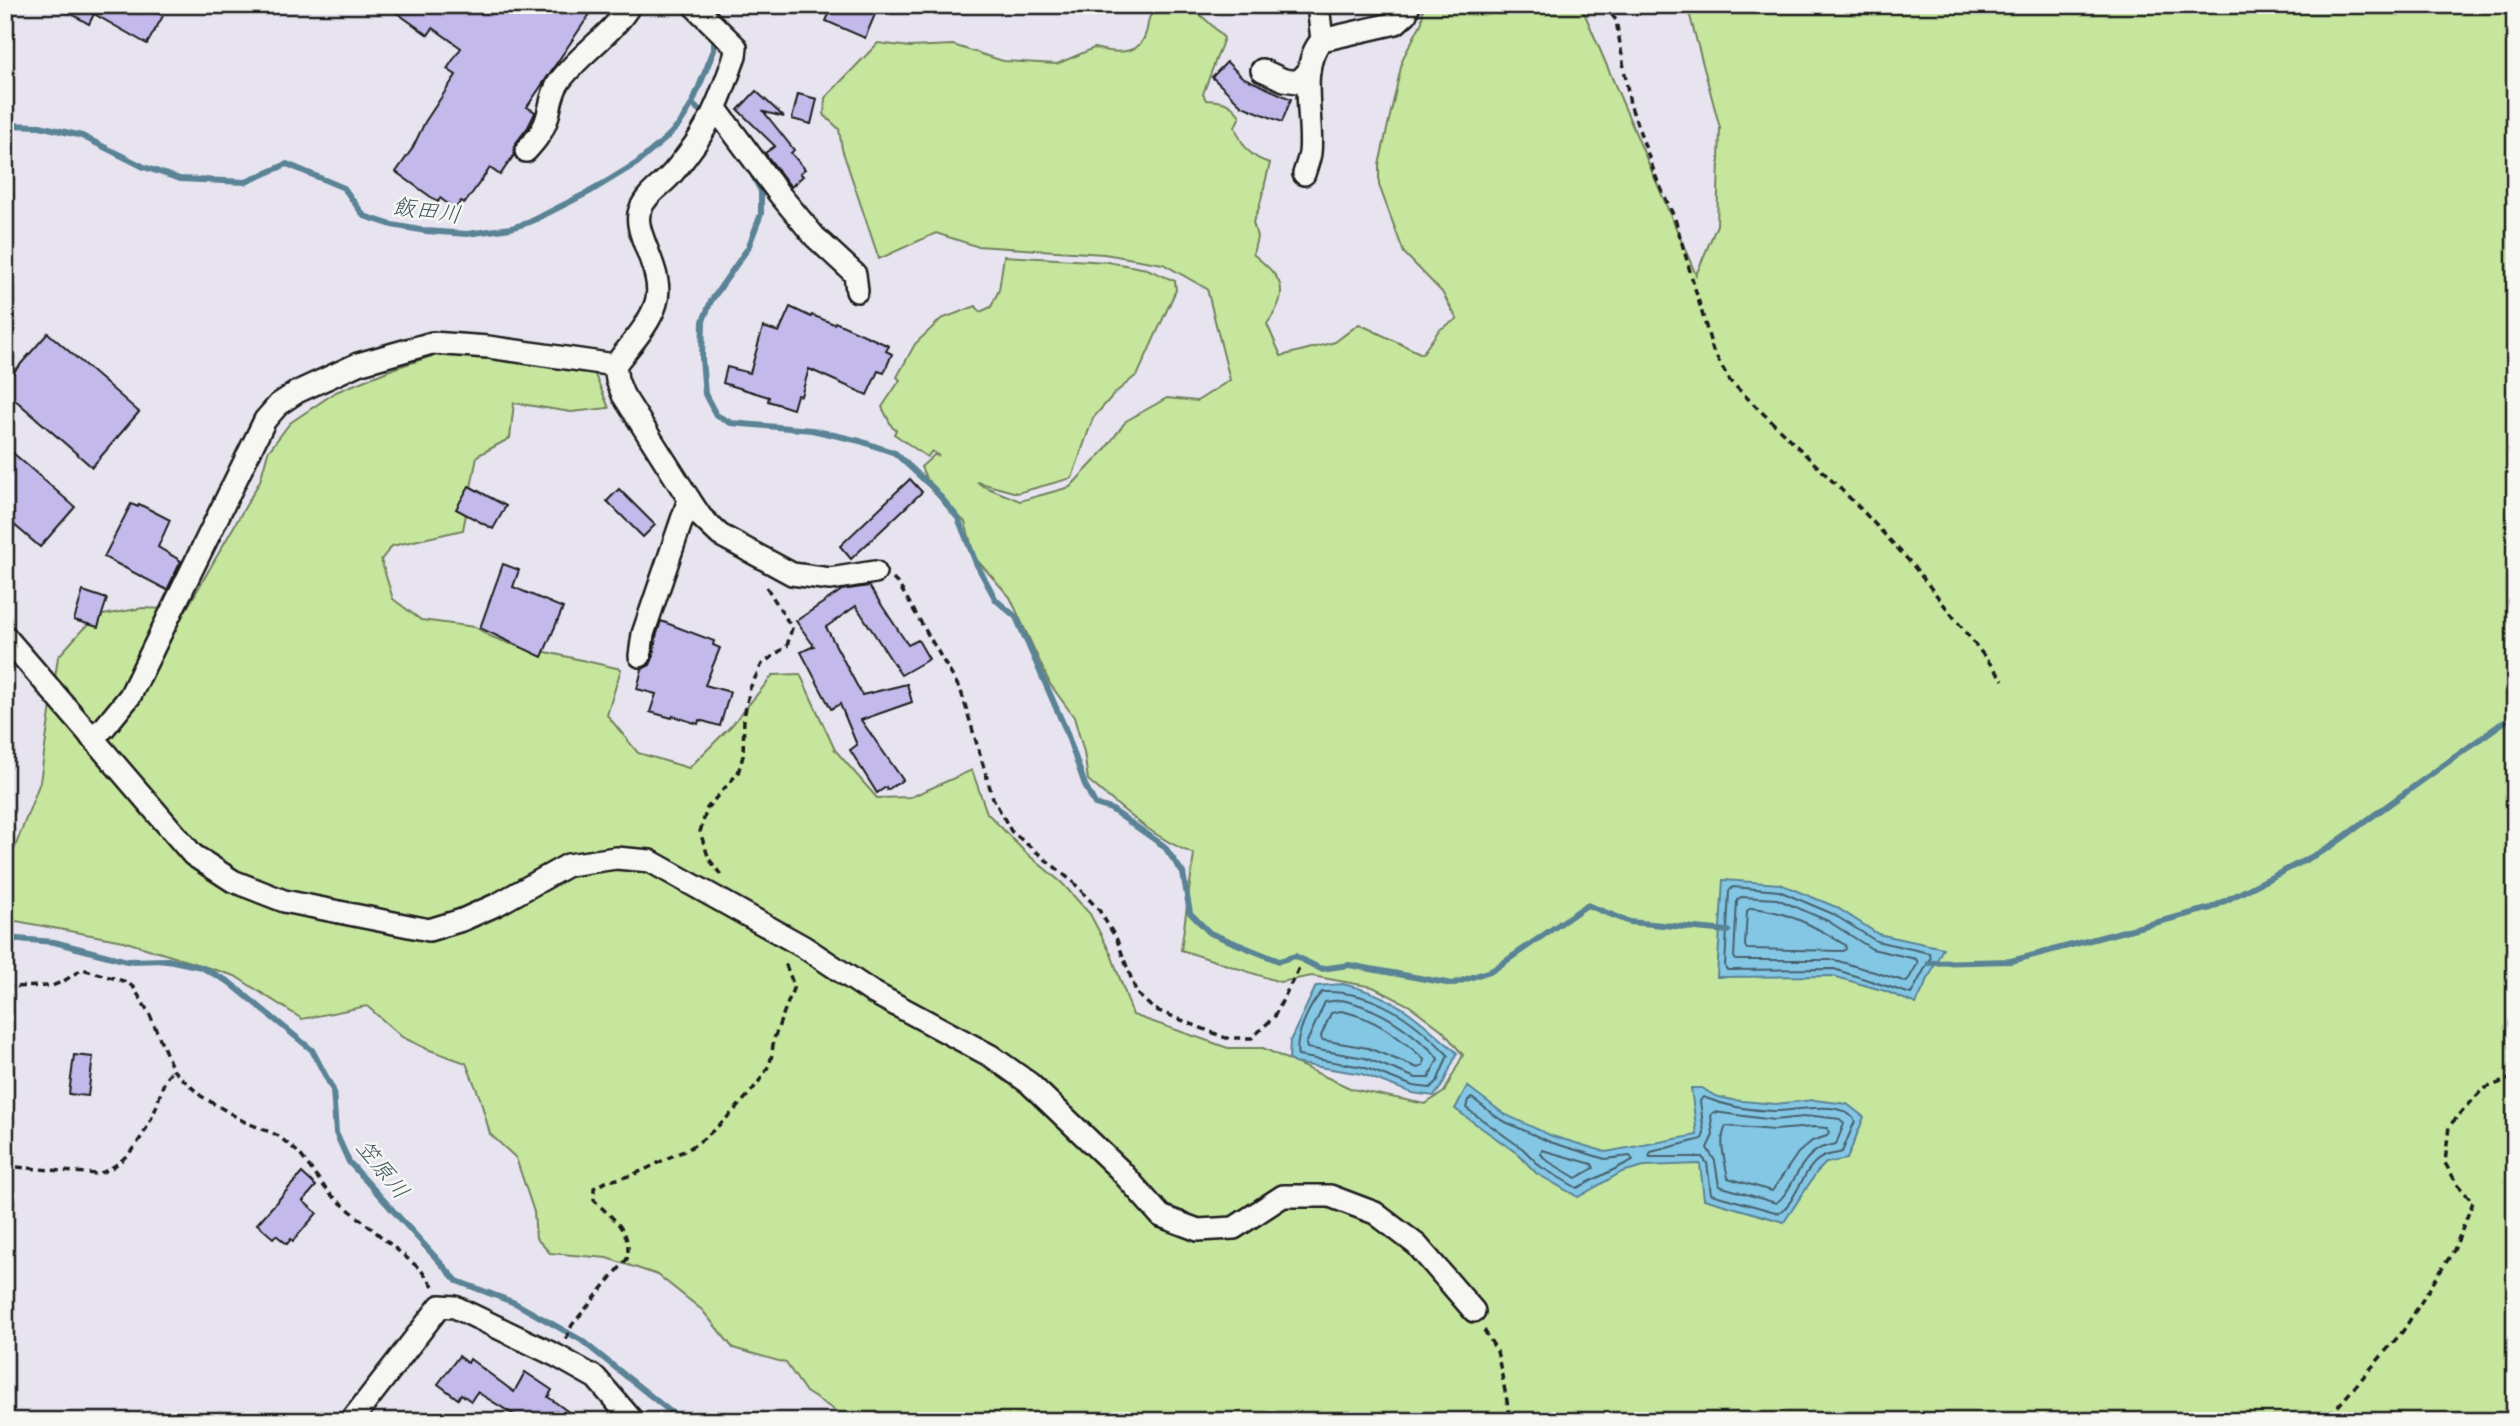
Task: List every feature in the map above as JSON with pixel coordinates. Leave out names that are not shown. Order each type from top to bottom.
[{"type":"street","points":[[526,151],[540,135],[552,95],[559,82],[623,16],[630,5]]},
{"type":"street","points":[[1318,5],[1322,40]]},
{"type":"street","points":[[1304,174],[1310,152],[1309,71],[1317,46],[1322,40],[1396,23],[1406,15],[1409,5]]},
{"type":"street","points":[[615,365],[648,320],[657,302],[658,281],[640,231],[639,212],[651,192],[667,178],[695,145],[716,109],[735,56],[736,47],[698,11]]},
{"type":"street","points":[[1262,70],[1284,80],[1298,82],[1309,71]]},
{"type":"street","points":[[716,109],[779,195],[815,237],[855,274],[857,291]]},
{"type":"street","points":[[91,737],[104,728],[130,696],[265,420],[279,404],[297,392],[358,364],[432,343],[488,347],[615,365]]},
{"type":"street","points":[[615,365],[623,395],[701,517],[720,536],[792,573],[830,579],[875,572]]},
{"type":"street","points":[[640,656],[643,634],[689,499]]},
{"type":"street","points":[[5,636],[193,855],[233,881],[284,901],[429,930],[463,920],[498,904],[568,865],[616,858],[650,861],[804,947],[872,992],[991,1056],[1029,1083],[1119,1169],[1161,1216],[1198,1230],[1234,1228],[1283,1196],[1330,1196],[1375,1213],[1418,1245],[1474,1311]]},
{"type":"street","points":[[351,1421],[440,1306],[454,1307],[557,1356],[596,1378],[632,1421]]},
{"type":"path","points":[[1604,5],[1616,20],[1630,104],[1656,177],[1675,219],[1713,351],[1730,382],[1860,508],[1912,564],[2003,680]]},
{"type":"path","points":[[875,572],[889,576],[899,585],[961,691],[993,798],[1011,831],[1073,882],[1099,910],[1117,940],[1137,994],[1154,1009],[1226,1038],[1252,1038],[1274,1017],[1301,964]]},
{"type":"path","points":[[724,880],[709,859],[700,832],[707,808],[738,773],[743,756],[744,717],[750,688],[762,664],[787,646],[792,628],[761,579]]},
{"type":"path","points":[[557,1356],[572,1325],[627,1259],[627,1237],[622,1228],[594,1200],[594,1188],[604,1181],[650,1168],[705,1138],[764,1075],[771,1061],[774,1038],[794,986],[778,952]]},
{"type":"path","points":[[5,987],[52,986],[82,969],[127,982],[134,988],[150,1015],[173,1070],[201,1096],[246,1122],[277,1135],[299,1153],[329,1193],[420,1269],[436,1290],[440,1306]]},
{"type":"path","points":[[5,1166],[97,1174],[108,1171],[127,1156],[142,1136],[163,1084],[173,1070]]},
{"type":"path","points":[[2319,1421],[2334,1411],[2403,1331],[2454,1250],[2473,1202],[2457,1184],[2445,1163],[2449,1126],[2483,1089],[2515,1077]]},
{"type":"path","points":[[1474,1311],[1497,1352],[1511,1421]]},
{"type":"green space","points":[[1161,5],[1190,9],[1210,23],[1224,38],[1203,94],[1206,100],[1226,103],[1236,111],[1240,116],[1235,127],[1244,145],[1257,158],[1270,163],[1253,222],[1257,237],[1253,254],[1277,278],[1280,286],[1279,302],[1267,324],[1281,356],[1335,342],[1359,324],[1422,354],[1439,330],[1457,319],[1442,292],[1404,253],[1379,185],[1379,165],[1403,58],[1422,22],[1423,5],[1581,5],[1696,275],[1717,225],[1720,128],[1687,5],[2515,5],[2515,1421],[843,1421],[836,1411],[806,1392],[786,1363],[733,1348],[702,1310],[658,1275],[607,1258],[550,1253],[536,1238],[534,1212],[516,1158],[490,1134],[466,1063],[402,1037],[367,1006],[302,1019],[235,976],[123,941],[5,919],[5,864],[12,855],[40,782],[58,657],[83,629],[103,615],[143,608],[186,610],[260,481],[268,452],[290,423],[336,392],[395,368],[442,353],[593,370],[609,408],[571,412],[514,403],[510,438],[477,456],[463,530],[392,546],[381,560],[393,599],[421,620],[475,627],[511,644],[621,669],[607,715],[638,753],[689,768],[732,725],[773,675],[800,674],[835,750],[877,798],[911,797],[972,770],[987,813],[1025,852],[1062,883],[1090,914],[1111,954],[1133,1015],[1228,1048],[1263,1048],[1352,1089],[1425,1104],[1444,1092],[1463,1055],[1442,1030],[1410,1006],[1373,987],[1312,976],[1280,982],[1181,950],[1194,854],[1151,831],[1088,780],[1084,752],[1074,717],[1050,684],[1010,597],[975,558],[965,522],[932,491],[921,467],[934,455],[939,456],[932,451],[927,457],[894,434],[896,430],[882,407],[900,380],[897,377],[915,344],[941,319],[976,306],[980,312],[991,307],[999,290],[1004,256],[1108,262],[1147,269],[1175,281],[1176,290],[1138,374],[1115,393],[1093,418],[1072,478],[1017,493],[977,482],[983,486],[1020,501],[1070,487],[1103,452],[1126,421],[1167,398],[1197,401],[1230,380],[1207,289],[1163,264],[1104,254],[976,246],[936,233],[879,259],[842,149],[839,129],[824,115],[825,98],[878,43],[910,47],[953,45],[1003,61],[1057,64],[1094,48],[1121,52],[1134,48],[1144,38],[1151,14]]},
{"type":"water","points":[[1723,880],[1780,884],[1836,907],[1878,934],[1943,948],[1916,1004],[1885,991],[1833,976],[1717,977]]},
{"type":"water","points":[[1343,984],[1392,1002],[1418,1019],[1457,1053],[1442,1086],[1434,1096],[1412,1093],[1362,1074],[1294,1063],[1289,1059],[1290,1041],[1316,986]]},
{"type":"water","points":[[1467,1086],[1504,1114],[1552,1136],[1606,1152],[1697,1135],[1691,1088],[1702,1088],[1715,1096],[1732,1100],[1775,1104],[1814,1100],[1847,1104],[1864,1117],[1847,1159],[1826,1163],[1817,1172],[1784,1222],[1704,1199],[1700,1164],[1644,1166],[1622,1172],[1578,1197],[1536,1173],[1518,1154],[1455,1109]]},
{"type":"building","points":[[56,5],[144,5],[163,16],[147,44],[94,14],[89,24]]},
{"type":"building","points":[[386,5],[596,5],[527,107],[535,112],[516,143],[514,155],[500,175],[490,168],[465,203],[461,201],[455,209],[440,198],[438,202],[396,172],[456,75],[447,69],[461,48],[433,28],[428,35]]},
{"type":"building","points":[[833,5],[879,5],[865,38],[826,21]]},
{"type":"building","points":[[1227,62],[1242,77],[1291,99],[1282,122],[1242,106],[1212,77]]},
{"type":"building","points":[[756,91],[784,117],[764,112],[794,150],[791,153],[805,169],[800,173],[803,176],[791,187],[765,153],[775,146],[738,110]]},
{"type":"building","points":[[798,94],[817,99],[811,124],[792,119]]},
{"type":"building","points":[[790,307],[811,317],[812,315],[834,324],[835,322],[889,346],[886,351],[892,354],[884,373],[878,371],[867,395],[809,369],[801,396],[797,395],[793,409],[768,401],[769,397],[723,383],[727,367],[750,373],[763,327],[779,332]]},
{"type":"building","points":[[48,333],[139,412],[92,467],[5,391],[5,382]]},
{"type":"building","points":[[5,446],[75,507],[40,547],[5,517]]},
{"type":"building","points":[[910,479],[922,492],[851,559],[840,546]]},
{"type":"building","points":[[469,486],[506,506],[493,529],[456,509]]},
{"type":"building","points":[[619,489],[655,525],[643,537],[607,501]]},
{"type":"building","points":[[131,504],[138,507],[139,504],[170,520],[158,547],[181,561],[167,590],[104,557]]},
{"type":"building","points":[[503,564],[519,570],[513,587],[563,608],[542,657],[480,628]]},
{"type":"building","points":[[869,586],[908,645],[918,640],[929,659],[901,675],[856,606],[826,627],[862,695],[907,684],[912,702],[861,720],[903,780],[877,793],[850,750],[857,745],[840,704],[831,709],[801,652],[814,646],[796,621],[842,590]]},
{"type":"building","points":[[83,591],[107,599],[98,627],[74,620]]},
{"type":"building","points":[[661,621],[714,641],[713,645],[720,648],[705,685],[730,692],[720,726],[699,720],[698,724],[650,712],[656,694],[637,689],[642,669],[650,665],[653,658]]},
{"type":"building","points":[[74,1055],[93,1057],[88,1096],[69,1094]]},
{"type":"building","points":[[302,1173],[316,1186],[303,1201],[317,1213],[293,1241],[291,1239],[287,1244],[276,1235],[273,1238],[257,1224]]},
{"type":"building","points":[[459,1356],[468,1363],[470,1359],[514,1392],[525,1372],[552,1390],[548,1397],[581,1421],[524,1421],[477,1392],[471,1401],[461,1394],[458,1399],[438,1384]]},
{"type":"waterway","name":"飯田川","points":[[5,125],[40,126],[82,136],[144,167],[180,179],[246,182],[287,164],[344,188],[364,216],[392,225],[426,231],[467,234],[511,228],[530,222],[591,191],[637,163],[679,125],[692,104],[714,50],[714,35]]},
{"type":"waterway","points":[[692,104],[707,117]]},
{"type":"waterway","points":[[751,172],[761,191],[761,214],[748,248],[711,301],[703,321],[705,394],[716,415],[731,423],[812,430],[860,441],[895,453],[934,489],[958,518],[976,563],[996,600],[1016,617],[1095,804],[1111,809],[1164,846],[1183,873],[1190,913],[1210,933],[1279,961],[1295,956],[1321,969],[1349,965],[1452,984],[1493,970],[1587,905],[1630,922],[1728,931]]},
{"type":"waterway","points":[[1929,963],[2011,961],[2211,908],[2327,849],[2505,721]]},
{"type":"waterway","name":"笠原川","points":[[5,938],[54,942],[127,961],[168,960],[201,967],[229,982],[312,1050],[333,1090],[336,1133],[349,1162],[457,1281],[515,1303],[581,1340],[682,1421]]}]
